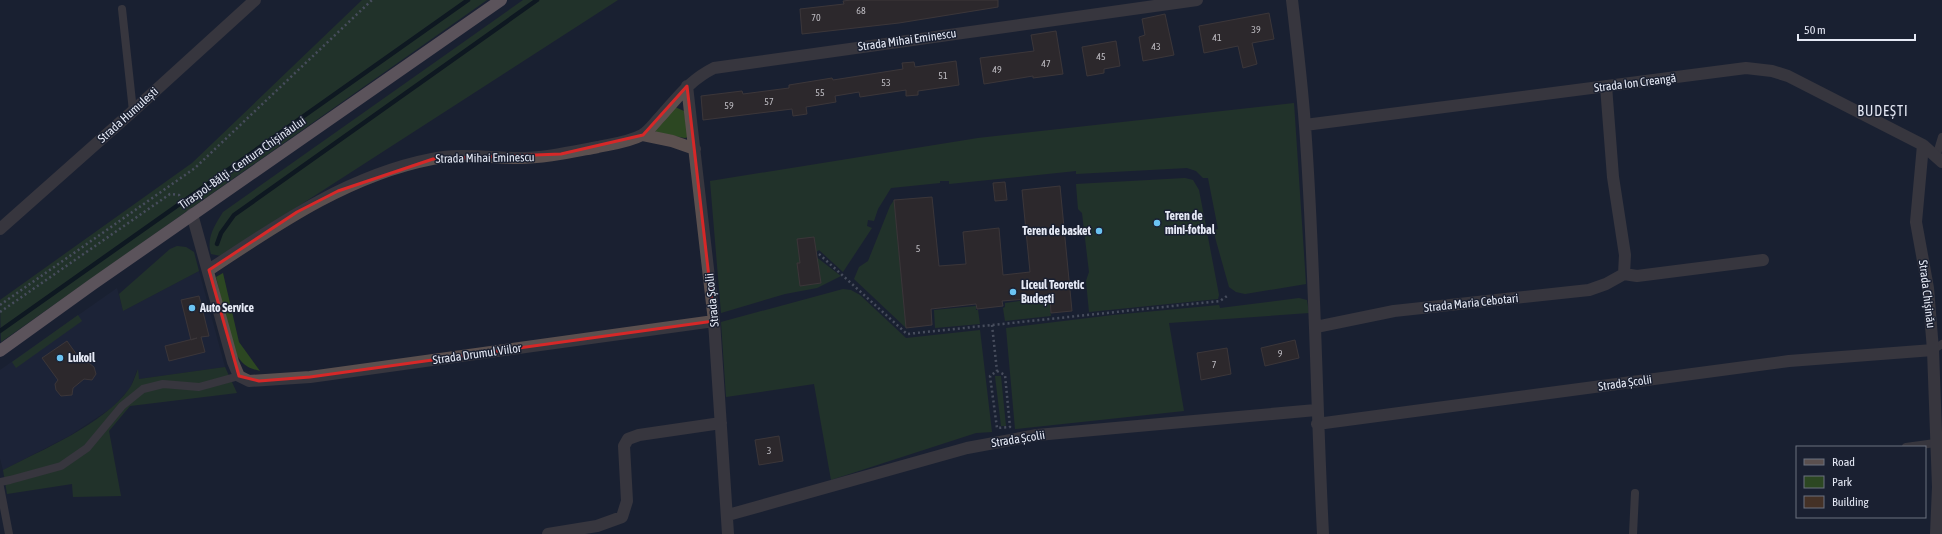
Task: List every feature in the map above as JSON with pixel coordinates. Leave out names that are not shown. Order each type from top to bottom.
[{"type":"highway","name":"Tiraspol-Bălţi - Centura Chișinăului","points":[[0,351],[192,214],[500,0]]},
{"type":"street","name":"Strada Humulești","points":[[0,229],[255,0]]},
{"type":"street","name":"Strada Mihai Eminescu","points":[[643,135],[687,86],[698,76],[714,68],[726,65],[1197,0]]},
{"type":"street","points":[[1292,0],[1305,125],[1316,327],[1316,410],[1323,534]]},
{"type":"street","name":"Strada Ion Creangă","points":[[1305,125],[1746,68],[1772,71],[1788,76],[1923,145],[1939,160]]},
{"type":"street","name":"Strada Școlii","points":[[687,86],[714,321],[728,515],[728,534]]},
{"type":"street","points":[[1606,86],[1613,177],[1625,255],[1624,274],[1637,276],[1763,260]]},
{"type":"street","name":"Strada Mihai Eminescu","points":[[209,270],[304,209],[338,191],[398,168],[433,159],[452,157],[539,157],[619,142],[643,135],[672,140],[695,149]]},
{"type":"street","name":"Strada Chișinău","points":[[1923,145],[1916,222],[1938,347],[1935,443],[1938,487],[1936,534]]},
{"type":"street","points":[[192,214],[209,270],[233,362],[239,376]]},
{"type":"street","name":"Strada Maria Cebotari","points":[[1316,327],[1394,311],[1589,290],[1606,284],[1624,274]]},
{"type":"street","name":"Strada Drumul Viilor","points":[[239,376],[248,380],[259,381],[310,377],[714,321]]},
{"type":"street","name":"Strada Școlii","points":[[1317,424],[1789,361],[1938,347]]},
{"type":"street","name":"Strada Școlii","points":[[728,515],[967,448],[1011,440],[1045,435],[1316,410]]},
{"type":"street","points":[[548,534],[598,526],[622,517],[627,501],[624,446],[628,439],[639,435],[721,423]]},
{"type":"lane","points":[[122,9],[133,111]]},
{"type":"lane","points":[[1939,160],[1942,137]]},
{"type":"lane","name":"Strada Drumul Viilor","points":[[0,482],[62,466],[87,448],[122,406],[143,389],[163,384],[199,387],[239,376]]},
{"type":"lane","points":[[1913,446],[1935,443]]},
{"type":"lane","points":[[0,487],[9,534]]},
{"type":"lane","points":[[1633,534],[1635,493]]},
{"type":"path","points":[[0,305],[195,168],[372,0]]},
{"type":"path","points":[[0,312],[170,194],[179,196]]},
{"type":"path","points":[[819,254],[907,334],[1220,301],[1227,296]]},
{"type":"path","points":[[992,326],[997,371]]},
{"type":"path","points":[[997,371],[1005,375],[1010,427]]},
{"type":"path","points":[[997,371],[990,376],[997,428]]},
{"type":"highlighted area","points":[[687,86],[714,321],[310,377],[259,381],[239,376],[209,270],[297,212],[338,191],[433,159],[561,154],[643,135]]},
{"type":"shaded area","points":[[199,271],[225,367],[139,379],[137,370],[130,388],[113,407],[69,436],[3,470],[0,458],[0,370],[117,288],[123,311]]},
{"type":"green space","points":[[362,0],[487,0],[1,342],[0,300],[192,163]]},
{"type":"green space","points":[[523,0],[618,0],[221,256],[211,254],[210,237],[223,212]]},
{"type":"green space","points":[[1294,103],[1306,284],[1245,294],[1236,292],[1229,287],[1213,230],[1218,229],[1208,178],[1203,178],[1196,171],[1187,168],[1076,174],[1076,171],[949,184],[949,181],[940,181],[940,183],[891,188],[878,209],[874,221],[868,220],[867,226],[872,228],[843,272],[819,250],[815,253],[815,256],[841,276],[817,288],[785,294],[721,313],[710,181],[978,138]]},
{"type":"green space","points":[[675,107],[684,111],[688,137],[685,138],[657,133],[654,130]]},
{"type":"green space","points":[[1185,178],[1193,180],[1199,190],[1219,295],[1218,299],[1089,312],[1086,281],[1089,272],[1082,213],[1078,209],[1076,184]]},
{"type":"green space","points":[[894,200],[906,328],[854,279],[859,267],[868,261],[890,206]]},
{"type":"green space","points":[[177,246],[186,247],[194,252],[199,271],[123,311],[119,294],[170,249]]},
{"type":"green space","points":[[223,273],[239,342],[260,371],[249,368],[243,363],[237,355],[233,345],[229,334],[216,277]]},
{"type":"green space","points":[[843,289],[851,290],[860,295],[906,338],[980,330],[992,432],[976,433],[831,480],[814,384],[726,397],[721,322]]},
{"type":"green space","points":[[1049,297],[1051,316],[1005,321],[1003,308],[1005,307],[1005,303]]},
{"type":"green space","points":[[1299,298],[1307,300],[1309,313],[1169,323],[1184,411],[1015,429],[1006,328],[1113,315],[1219,305],[1220,308]]},
{"type":"green space","points":[[976,306],[980,324],[935,328],[934,310]]},
{"type":"green space","points":[[78,315],[82,321],[16,368],[12,362]]},
{"type":"green space","points":[[225,367],[237,393],[130,406],[109,431],[121,496],[73,497],[72,484],[7,494],[3,470],[53,445],[104,414],[118,402],[129,389],[138,369],[139,379]]},
{"type":"green space","points":[[995,376],[1001,376],[1006,426],[1001,426]]},
{"type":"building","points":[[998,0],[998,7],[899,23],[802,34],[800,9],[844,4],[843,1]]},
{"type":"building","points":[[1269,13],[1274,39],[1252,43],[1257,64],[1243,68],[1238,46],[1204,53],[1199,26]]},
{"type":"building","points":[[1165,14],[1174,55],[1143,61],[1139,37],[1145,35],[1142,19]]},
{"type":"building","points":[[1056,31],[1063,74],[1033,78],[1033,76],[984,84],[980,58],[1034,51],[1031,35]]},
{"type":"building","points":[[1116,41],[1120,66],[1104,69],[1104,73],[1087,76],[1082,47]]},
{"type":"building","points":[[956,61],[959,85],[918,91],[918,95],[906,96],[906,90],[860,97],[859,92],[835,96],[836,102],[806,107],[807,114],[793,116],[792,109],[703,120],[701,96],[742,91],[743,94],[789,88],[789,85],[903,69],[902,63],[914,62],[915,67]]},
{"type":"building","points":[[1005,182],[1007,200],[995,201],[993,183]]},
{"type":"building","points":[[1060,186],[1072,311],[1051,313],[1050,297],[1002,301],[1003,306],[977,309],[976,304],[931,309],[932,325],[906,328],[894,200],[932,197],[939,266],[966,264],[963,232],[999,228],[1003,275],[1030,272],[1022,190]]},
{"type":"building","points":[[814,237],[821,283],[800,286],[797,263],[800,263],[797,239]]},
{"type":"building","points":[[199,296],[209,336],[201,337],[205,352],[169,361],[165,346],[191,340],[181,300]]},
{"type":"building","points":[[1295,340],[1299,358],[1265,366],[1261,348]]},
{"type":"building","points":[[67,341],[82,362],[89,363],[94,367],[96,374],[92,380],[84,379],[73,388],[72,395],[61,396],[56,390],[55,384],[58,380],[42,358]]},
{"type":"building","points":[[1227,348],[1231,374],[1201,380],[1197,353]]},
{"type":"building","points":[[779,436],[783,461],[759,465],[755,440]]},
{"type":"waterway","points":[[0,331],[468,0]]},
{"type":"waterway","points":[[217,244],[221,233],[234,215],[537,0]]},
{"type":"place","name":"Teren de mini-fotbal","points":[[1157,223]]},
{"type":"place","name":"Teren de basket","points":[[1099,231]]},
{"type":"place","name":"Liceul Teoretic Budești","points":[[1013,292]]},
{"type":"place","name":"Auto Service","points":[[192,308]]},
{"type":"place","name":"Lukoil","points":[[60,358]]},
{"type":"district","name":"BUDEȘTI","points":[[1883,111]]}]
